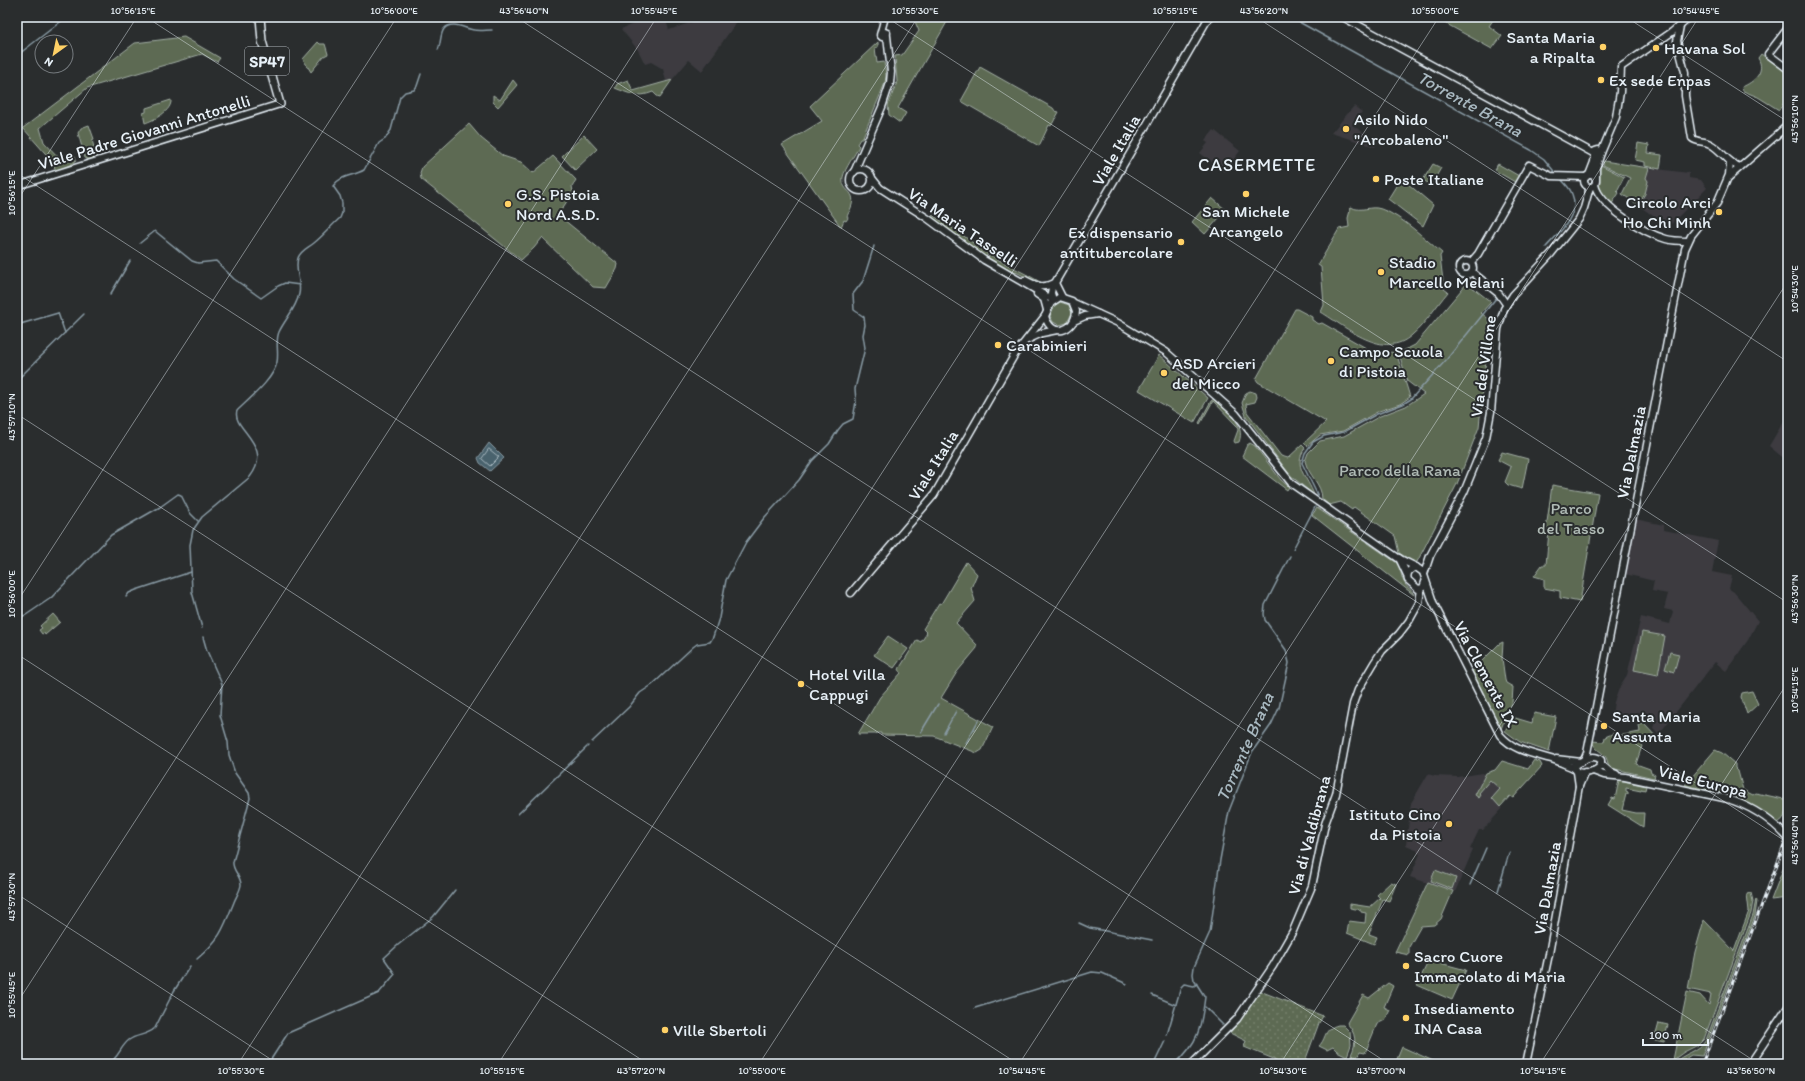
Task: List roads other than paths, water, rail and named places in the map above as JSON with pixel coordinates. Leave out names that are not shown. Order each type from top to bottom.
[{"type":"main road","name":"SP47","points":[[260,17],[262,41],[280,104]]},
{"type":"street","points":[[880,188],[869,188],[861,191],[854,188],[850,181],[890,83],[891,72],[885,35],[886,17]]},
{"type":"street","name":"Viale Italia","points":[[1055,283],[1209,17]]},
{"type":"street","points":[[1344,17],[1572,141],[1598,152]]},
{"type":"street","points":[[1594,184],[1585,184],[1598,152],[1616,117],[1620,92],[1621,67],[1680,26],[1689,17]]},
{"type":"street","points":[[1680,26],[1677,42],[1685,72],[1685,96],[1692,138],[1696,141],[1710,144],[1720,151],[1730,162],[1740,167]]},
{"type":"street","points":[[1788,28],[1768,54],[1788,69]]},
{"type":"street","points":[[1666,36],[1677,42]]},
{"type":"street","name":"Viale Padre Giovanni Antonelli","points":[[17,186],[280,104]]},
{"type":"street","name":"Via Dalmazia","points":[[1728,178],[1788,125]]},
{"type":"street","name":"Via del Villone","points":[[1430,556],[1464,492],[1487,433],[1491,412],[1499,325],[1506,304],[1551,254],[1579,219],[1594,184],[1598,152]]},
{"type":"street","points":[[859,160],[864,169],[872,178],[869,188]]},
{"type":"street","name":"Via Dalmazia","points":[[1582,761],[1589,743],[1666,344],[1688,241],[1714,207],[1728,178],[1730,162]]},
{"type":"street","points":[[1471,262],[1478,254],[1529,165],[1551,176],[1594,176],[1594,184],[1598,192],[1616,212],[1635,225],[1665,239],[1688,241]]},
{"type":"street","points":[[854,172],[864,169]]},
{"type":"street","name":"Via Maria Tasselli","points":[[872,178],[880,188],[927,218],[984,260],[1030,288],[1054,300]]},
{"type":"street","points":[[1471,262],[1462,262],[1459,265],[1459,269],[1461,273],[1465,275],[1472,272]]},
{"type":"street","points":[[1471,262],[1473,266],[1472,272]]},
{"type":"street","points":[[1472,272],[1499,294],[1506,304]]},
{"type":"street","points":[[1010,276],[1017,276],[1041,287],[1047,287],[1055,283]]},
{"type":"street","points":[[1055,283],[1062,297],[1100,314],[1148,341],[1179,362],[1236,414],[1292,484],[1424,574]]},
{"type":"street","points":[[1054,300],[1051,293],[1055,283]]},
{"type":"street","name":"Via Maria Tasselli","points":[[1030,288],[1044,299],[1047,310]]},
{"type":"street","points":[[1499,294],[1510,298]]},
{"type":"street","points":[[1062,297],[1054,300],[1045,316],[1049,325],[1057,330],[1065,330],[1074,321],[1086,316],[1100,314]]},
{"type":"street","points":[[1074,303],[1076,311],[1074,321]]},
{"type":"street","name":"Viale Italia","points":[[851,593],[934,495],[1015,354],[1038,327],[1045,316]]},
{"type":"street","name":"Viale Italia","points":[[1024,342],[1039,334],[1057,330]]},
{"type":"street","points":[[1407,575],[1410,570],[1417,568],[1430,556]]},
{"type":"street","points":[[1430,556],[1424,574],[1431,600]]},
{"type":"street","points":[[1399,558],[1409,582],[1420,589],[1431,600]]},
{"type":"street","points":[[1425,582],[1420,589],[1419,601],[1431,600]]},
{"type":"street","name":"Via Clemente IX","points":[[1431,600],[1500,735],[1519,750],[1552,759],[1575,770]]},
{"type":"street","name":"Via di Valdibrana","points":[[1192,1064],[1237,1019],[1273,966],[1294,931],[1314,877],[1326,824],[1336,794],[1353,704],[1358,690],[1382,651],[1406,626],[1419,601]]},
{"type":"street","points":[[1589,743],[1595,756],[1601,760],[1601,764],[1609,771],[1625,777]]},
{"type":"street","points":[[1595,756],[1575,765],[1575,770],[1585,772],[1593,771],[1599,769],[1601,764]]},
{"type":"street","name":"Via Clemente IX","points":[[1552,759],[1582,761]]},
{"type":"street","name":"Via Dalmazia","points":[[1575,770],[1579,786]]},
{"type":"street","points":[[1593,771],[1604,775],[1625,777]]},
{"type":"street","name":"Via Dalmazia","points":[[1526,1064],[1549,954],[1579,786],[1585,772]]},
{"type":"street","name":"Viale Europa","points":[[1625,777],[1724,798],[1744,804],[1772,822],[1788,838]]},
{"type":"street","points":[[1750,1064],[1788,1007]]},
{"type":"water","points":[[489,443],[504,458],[490,471],[480,463],[478,458]]},
{"type":"waterway","name":"Torrente Brana","points":[[1290,17],[1531,150],[1544,159],[1557,175]]},
{"type":"waterway","points":[[17,50],[19,54],[64,19]]},
{"type":"waterway","points":[[438,50],[441,36],[447,26],[455,25],[474,30],[492,30]]},
{"type":"waterway","points":[[202,628],[192,592],[190,545],[193,530],[202,517],[250,477],[256,466],[258,456],[251,439],[237,418],[237,411],[266,382],[275,368],[277,362],[278,335],[281,327],[298,299],[300,290],[297,267],[299,255],[321,237],[340,218],[342,213],[342,203],[340,196],[333,186],[339,180],[364,170],[379,143],[385,139],[391,130],[400,97],[405,92],[414,90],[421,74]]},
{"type":"waterway","points":[[17,124],[22,129]]},
{"type":"waterway","name":"Torrente Brana","points":[[1546,247],[1567,223],[1573,209],[1574,201],[1571,192],[1561,179]]},
{"type":"waterway","points":[[140,243],[155,231],[192,261],[198,263],[216,261],[234,279],[261,298],[285,283],[300,285]]},
{"type":"waterway","points":[[592,742],[629,707],[640,693],[652,685],[693,647],[697,644],[710,642],[719,618],[726,580],[746,542],[764,518],[799,480],[812,461],[829,444],[843,424],[853,419],[856,401],[855,389],[865,348],[863,335],[865,325],[864,317],[854,310],[853,294],[863,281],[874,246]]},
{"type":"waterway","points":[[110,295],[130,261]]},
{"type":"waterway","name":"Torrente Brana","points":[[1318,496],[1302,463],[1305,453],[1313,442],[1324,436],[1344,432],[1377,414],[1403,404],[1411,399],[1447,359],[1497,297]]},
{"type":"waterway","points":[[17,325],[58,313],[65,333]]},
{"type":"waterway","points":[[17,380],[84,314]]},
{"type":"waterway","points":[[17,618],[26,615],[51,598],[111,535],[160,507],[178,494],[181,495],[190,513],[198,521]]},
{"type":"waterway","name":"Torrente Brana","points":[[1293,549],[1315,507]]},
{"type":"waterway","name":"Torrente Brana","points":[[1175,1064],[1189,1049],[1194,1041],[1198,1034],[1202,1017],[1205,997],[1194,980],[1193,974],[1194,967],[1210,932],[1220,860],[1229,811],[1252,752],[1271,725],[1279,708],[1289,663],[1286,650],[1265,620],[1264,614],[1265,605],[1290,556]]},
{"type":"waterway","points":[[126,597],[129,593],[136,590],[191,572]]},
{"type":"waterway","points":[[197,959],[211,946],[220,934],[240,889],[240,878],[234,868],[233,862],[250,798],[249,793],[235,773],[229,755],[228,742],[220,715],[222,684],[207,651],[203,637]]},
{"type":"waterway","points":[[921,732],[938,704]]},
{"type":"waterway","points":[[944,733],[956,711]]},
{"type":"waterway","points":[[966,743],[978,721]]},
{"type":"waterway","points":[[518,814],[588,746]]},
{"type":"waterway","points":[[1470,885],[1486,848]]},
{"type":"waterway","points":[[1498,891],[1509,853]]},
{"type":"waterway","points":[[268,1064],[288,1033],[379,993],[395,974],[384,958],[433,917],[455,890]]},
{"type":"waterway","points":[[1079,923],[1090,928],[1152,940]]},
{"type":"waterway","points":[[108,1064],[114,1059],[129,1040],[152,1031],[155,1028],[174,991],[190,966]]},
{"type":"waterway","points":[[975,1008],[1092,972],[1102,973],[1127,984]]},
{"type":"waterway","points":[[1167,1035],[1181,987],[1184,984],[1194,986],[1197,984]]},
{"type":"waterway","points":[[1152,995],[1176,1005]]},
{"type":"waterway","points":[[1205,1007],[1223,1025]]},
{"type":"waterway","points":[[1154,1064],[1165,1041]]},
{"type":"railway","points":[[1702,1064],[1788,835]]},
{"type":"place","name":"Santa Maria a Ripalta","points":[[1603,47]]},
{"type":"place","name":"Havana Sol","points":[[1656,48]]},
{"type":"place","name":"Ex sede Enpas","points":[[1601,80]]},
{"type":"place","name":"Asilo Nido \"Arcobaleno\"","points":[[1346,129]]},
{"type":"place","name":"Poste Italiane","points":[[1376,179]]},
{"type":"place","name":"San Michele Arcangelo","points":[[1246,194]]},
{"type":"place","name":"G.S. Pistoia Nord A.S.D.","points":[[508,204]]},
{"type":"place","name":"Circolo Arci Ho Chi Minh","points":[[1719,212]]},
{"type":"place","name":"Ex dispensario antitubercolare","points":[[1181,242]]},
{"type":"place","name":"Stadio Marcello Melani","points":[[1381,272]]},
{"type":"place","name":"Carabinieri","points":[[998,345]]},
{"type":"place","name":"Campo Scuola di Pistoia","points":[[1331,361]]},
{"type":"place","name":"ASD Arcieri del Micco","points":[[1164,373]]},
{"type":"place","name":"Hotel Villa Cappugi","points":[[801,684]]},
{"type":"place","name":"Santa Maria Assunta","points":[[1604,726]]},
{"type":"place","name":"Istituto Cino da Pistoia","points":[[1449,824]]},
{"type":"place","name":"Sacro Cuore Immacolato di Maria","points":[[1406,966]]},
{"type":"place","name":"Insediamento INA Casa","points":[[1406,1018]]},
{"type":"place","name":"Ville Sbertoli","points":[[665,1030]]},
{"type":"district","name":"CASERMETTE","points":[[1257,165]]},
{"type":"park label","name":"Parco della Rana","points":[[1400,470]]},
{"type":"park label","name":"Parco del Tasso","points":[[1571,518]]}]
